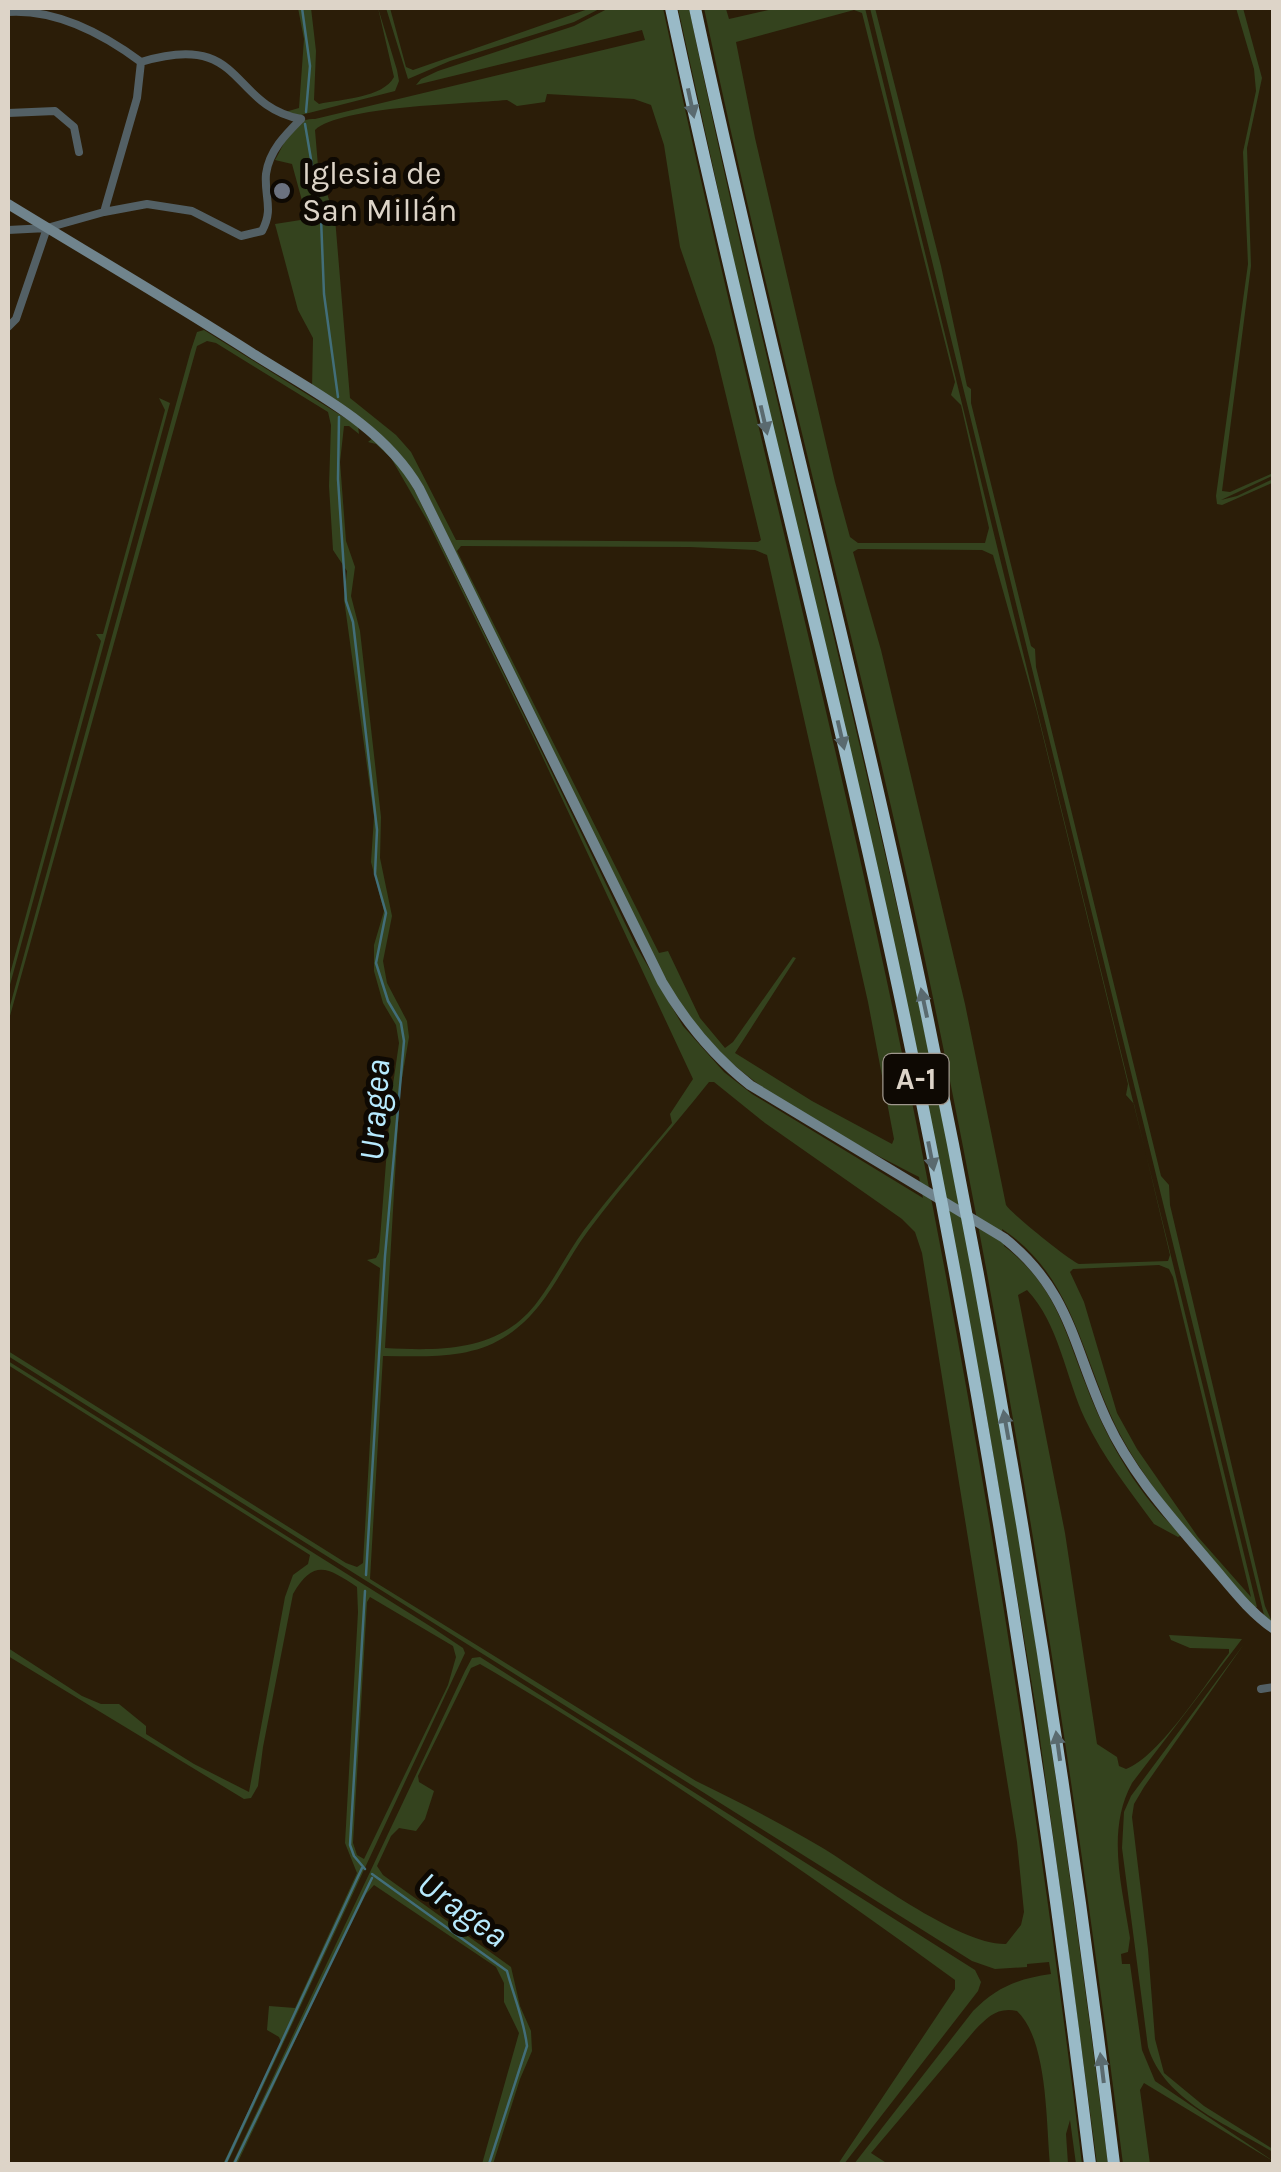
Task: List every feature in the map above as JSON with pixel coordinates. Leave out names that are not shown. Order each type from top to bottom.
[{"type":"highway","name":"A-1","points":[[671,8],[739,315],[874,882],[936,1179],[1034,1740],[1090,2164]]},
{"type":"highway","name":"A-1","points":[[695,8],[762,310],[883,811],[956,1159],[999,1387],[1057,1737],[1114,2164]]},
{"type":"street","points":[[8,12],[32,9],[81,26],[141,62],[184,53],[211,57],[235,71],[275,114],[302,119],[271,155],[266,175],[270,216],[262,231],[241,236],[192,211],[147,204],[47,228],[8,230]]},
{"type":"street","points":[[104,212],[137,98],[141,62]]},
{"type":"street","points":[[8,114],[56,111],[74,128],[79,152]]},
{"type":"street","points":[[8,204],[216,330],[357,420],[387,444],[419,488],[662,982],[686,1020],[720,1060],[750,1084],[1004,1238],[1036,1266],[1056,1292],[1103,1411],[1136,1473],[1244,1603],[1274,1629]]},
{"type":"street","points":[[8,327],[16,319],[47,228]]},
{"type":"street","points":[[1261,1689],[1274,1687]]},
{"type":"green space","points":[[298,8],[311,8],[316,51],[314,100],[319,104],[371,93],[394,77],[378,8],[397,70],[399,81],[395,91],[297,116],[285,112],[299,108],[304,39]]},
{"type":"green space","points":[[386,8],[390,8],[406,67],[413,70],[591,8],[601,8],[574,22],[450,61],[408,79]]},
{"type":"green space","points":[[609,8],[663,8],[859,855],[917,1124],[972,1420],[1021,1717],[1082,2164],[1076,2164],[1070,2120],[1066,2134],[1068,2164],[1050,2164],[1046,2105],[1035,2041],[1017,2011],[1004,2010],[975,2030],[871,2153],[888,2164],[854,2164],[973,2011],[1008,1985],[1051,1974],[1049,1962],[995,1969],[972,1961],[8,1356],[8,1351],[346,1563],[357,1567],[363,1563],[380,1268],[367,1260],[376,1258],[379,1252],[399,1043],[396,1025],[383,1003],[374,971],[374,945],[384,911],[371,862],[374,817],[344,599],[347,571],[333,550],[331,425],[328,412],[216,343],[207,341],[197,346],[8,1023],[191,350],[197,332],[204,330],[358,426],[359,434],[344,426],[340,462],[346,541],[355,567],[351,596],[360,631],[381,817],[380,858],[392,916],[383,961],[387,983],[407,1021],[409,1037],[400,1090],[385,1348],[469,1345],[506,1330],[523,1318],[584,1230],[672,1123],[670,1114],[693,1079],[428,522],[391,458],[368,442],[373,438],[403,470],[416,493],[636,946],[683,1026],[724,1072],[752,1094],[923,1198],[919,1177],[818,1123],[768,1091],[725,1057],[687,1013],[642,935],[423,485],[374,430],[312,389],[313,338],[298,310],[275,224],[307,219],[292,164],[275,160],[290,132],[307,119],[645,40],[642,30],[416,85],[438,71],[574,26]],"holes":[[[547,94],[634,99],[651,105],[664,145],[680,247],[714,346],[761,540],[758,542],[456,540],[411,452],[350,398],[335,218],[318,166],[315,130],[329,122],[376,111],[507,100],[517,106],[545,102]],[[461,546],[690,547],[755,550],[767,555],[868,1002],[892,1144],[735,1053],[796,958],[725,1048],[700,1018],[668,951],[659,953],[457,551]],[[709,1082],[714,1082],[915,1232],[922,1253],[1017,1842],[1024,1912],[1021,1925],[1006,1944],[986,1941],[938,1921],[821,1847],[696,1781],[370,1579],[383,1356],[460,1353],[503,1338],[541,1303],[602,1212]]]},
{"type":"green space","points":[[678,8],[689,8],[746,270],[900,921],[957,1190],[1030,1606],[1108,2164],[1097,2164],[1036,1709],[982,1388]]},
{"type":"green space","points":[[704,8],[730,8],[726,9],[729,19],[777,8],[865,8],[1134,1104],[1126,1095],[1128,1084],[1037,712],[993,555],[982,550],[853,552],[881,650],[965,1004],[1006,1205],[1079,1264],[1168,1261],[1170,1255],[1145,1150],[1257,1607],[1183,1526],[1135,1460],[1108,1410],[1075,1324],[1047,1272],[1002,1229],[1004,1246],[1047,1292],[1094,1405],[1125,1466],[1151,1503],[1182,1535],[1178,1537],[1154,1524],[1117,1473],[1085,1419],[1047,1318],[1027,1290],[1018,1295],[1065,1533],[1097,1744],[1117,1757],[1119,1766],[1126,1769],[1139,1762],[1181,1718],[1229,1653],[1229,1649],[1190,1648],[1171,1640],[1169,1635],[1242,1639],[1132,1783],[1124,1801],[1118,1859],[1130,1938],[1128,1952],[1121,1954],[1122,1964],[1130,1964],[1142,2050],[1155,2081],[1273,2161],[1144,2083],[1140,2090],[1150,2164],[1123,2164],[1036,1558],[955,1105],[898,836]],"holes":[[[854,10],[862,13],[955,382],[951,395],[961,405],[989,528],[985,543],[858,543],[850,537],[835,482],[736,42]],[[1159,1265],[1169,1269],[1251,1597],[1198,1537],[1117,1413],[1084,1302],[1070,1272]]]},
{"type":"green space","points":[[870,8],[875,8],[941,266],[971,403],[1031,646],[1035,649],[1036,667],[1161,1176],[1169,1185],[1170,1205],[1265,1606],[1273,1624],[1264,1615]]},
{"type":"green space","points":[[1236,8],[1243,8],[1262,78],[1247,148],[1251,266],[1222,491],[1230,492],[1274,475],[1221,500],[1273,479],[1274,482],[1222,505],[1217,504],[1216,496],[1248,264],[1243,152],[1256,91],[1254,69]]},
{"type":"green space","points":[[159,398],[170,403],[8,992],[101,641],[96,634],[103,634],[165,410]]},
{"type":"green space","points":[[8,1361],[433,1628],[465,1653],[227,2164],[223,2164],[281,2042],[267,2030],[269,2006],[295,2008],[357,1873],[345,1843],[357,1587],[322,1570],[308,1575],[293,1594],[258,1786],[251,1798],[244,1799],[8,1656],[8,1648],[82,1696],[101,1704],[119,1704],[146,1726],[146,1734],[249,1792],[285,1597],[293,1575],[308,1564],[310,1555],[8,1365]],"holes":[[[370,1597],[453,1646],[456,1657],[448,1685],[364,1859],[357,1855],[353,1843],[367,1602]]]},
{"type":"green space","points":[[1244,1644],[1144,1787],[1132,1817],[1155,2039],[1164,2073],[1204,2106],[1273,2152],[1200,2110],[1156,2066],[1148,2047],[1122,1848],[1124,1812],[1131,1796]]},
{"type":"green space","points":[[480,1657],[975,1970],[981,1982],[978,1991],[844,2164],[838,2164],[955,1989],[955,1980],[721,1816],[480,1664],[471,1668],[418,1776],[419,1782],[434,1791],[425,1819],[416,1831],[399,1828],[377,1866],[383,1875],[511,1967],[520,2006],[531,2031],[532,2051],[493,2164],[482,2164],[519,2033],[504,2002],[504,1983],[496,1967],[374,1885],[334,1958],[237,2164],[232,2164],[465,1671],[472,1658]]},
{"type":"waterway","name":"Uragea","points":[[302,8],[310,66],[306,112]]},
{"type":"waterway","name":"Uragea","points":[[305,124],[321,218],[324,294],[338,397]]},
{"type":"waterway","name":"Uragea","points":[[339,417],[338,479],[346,601],[353,622],[377,830],[375,874],[386,913],[376,963],[388,1001],[401,1023],[404,1041],[385,1256],[366,1575]]},
{"type":"waterway","name":"Uragea","points":[[365,1591],[350,1845],[365,1869]]},
{"type":"waterway","points":[[225,2164],[362,1868]]},
{"type":"waterway","name":"Uragea","points":[[372,1874],[507,1971],[527,2046],[489,2164]]},
{"type":"waterway","points":[[234,2164],[372,1878]]},
{"type":"place","name":"Iglesia de San Millán","points":[[282,191]]}]
